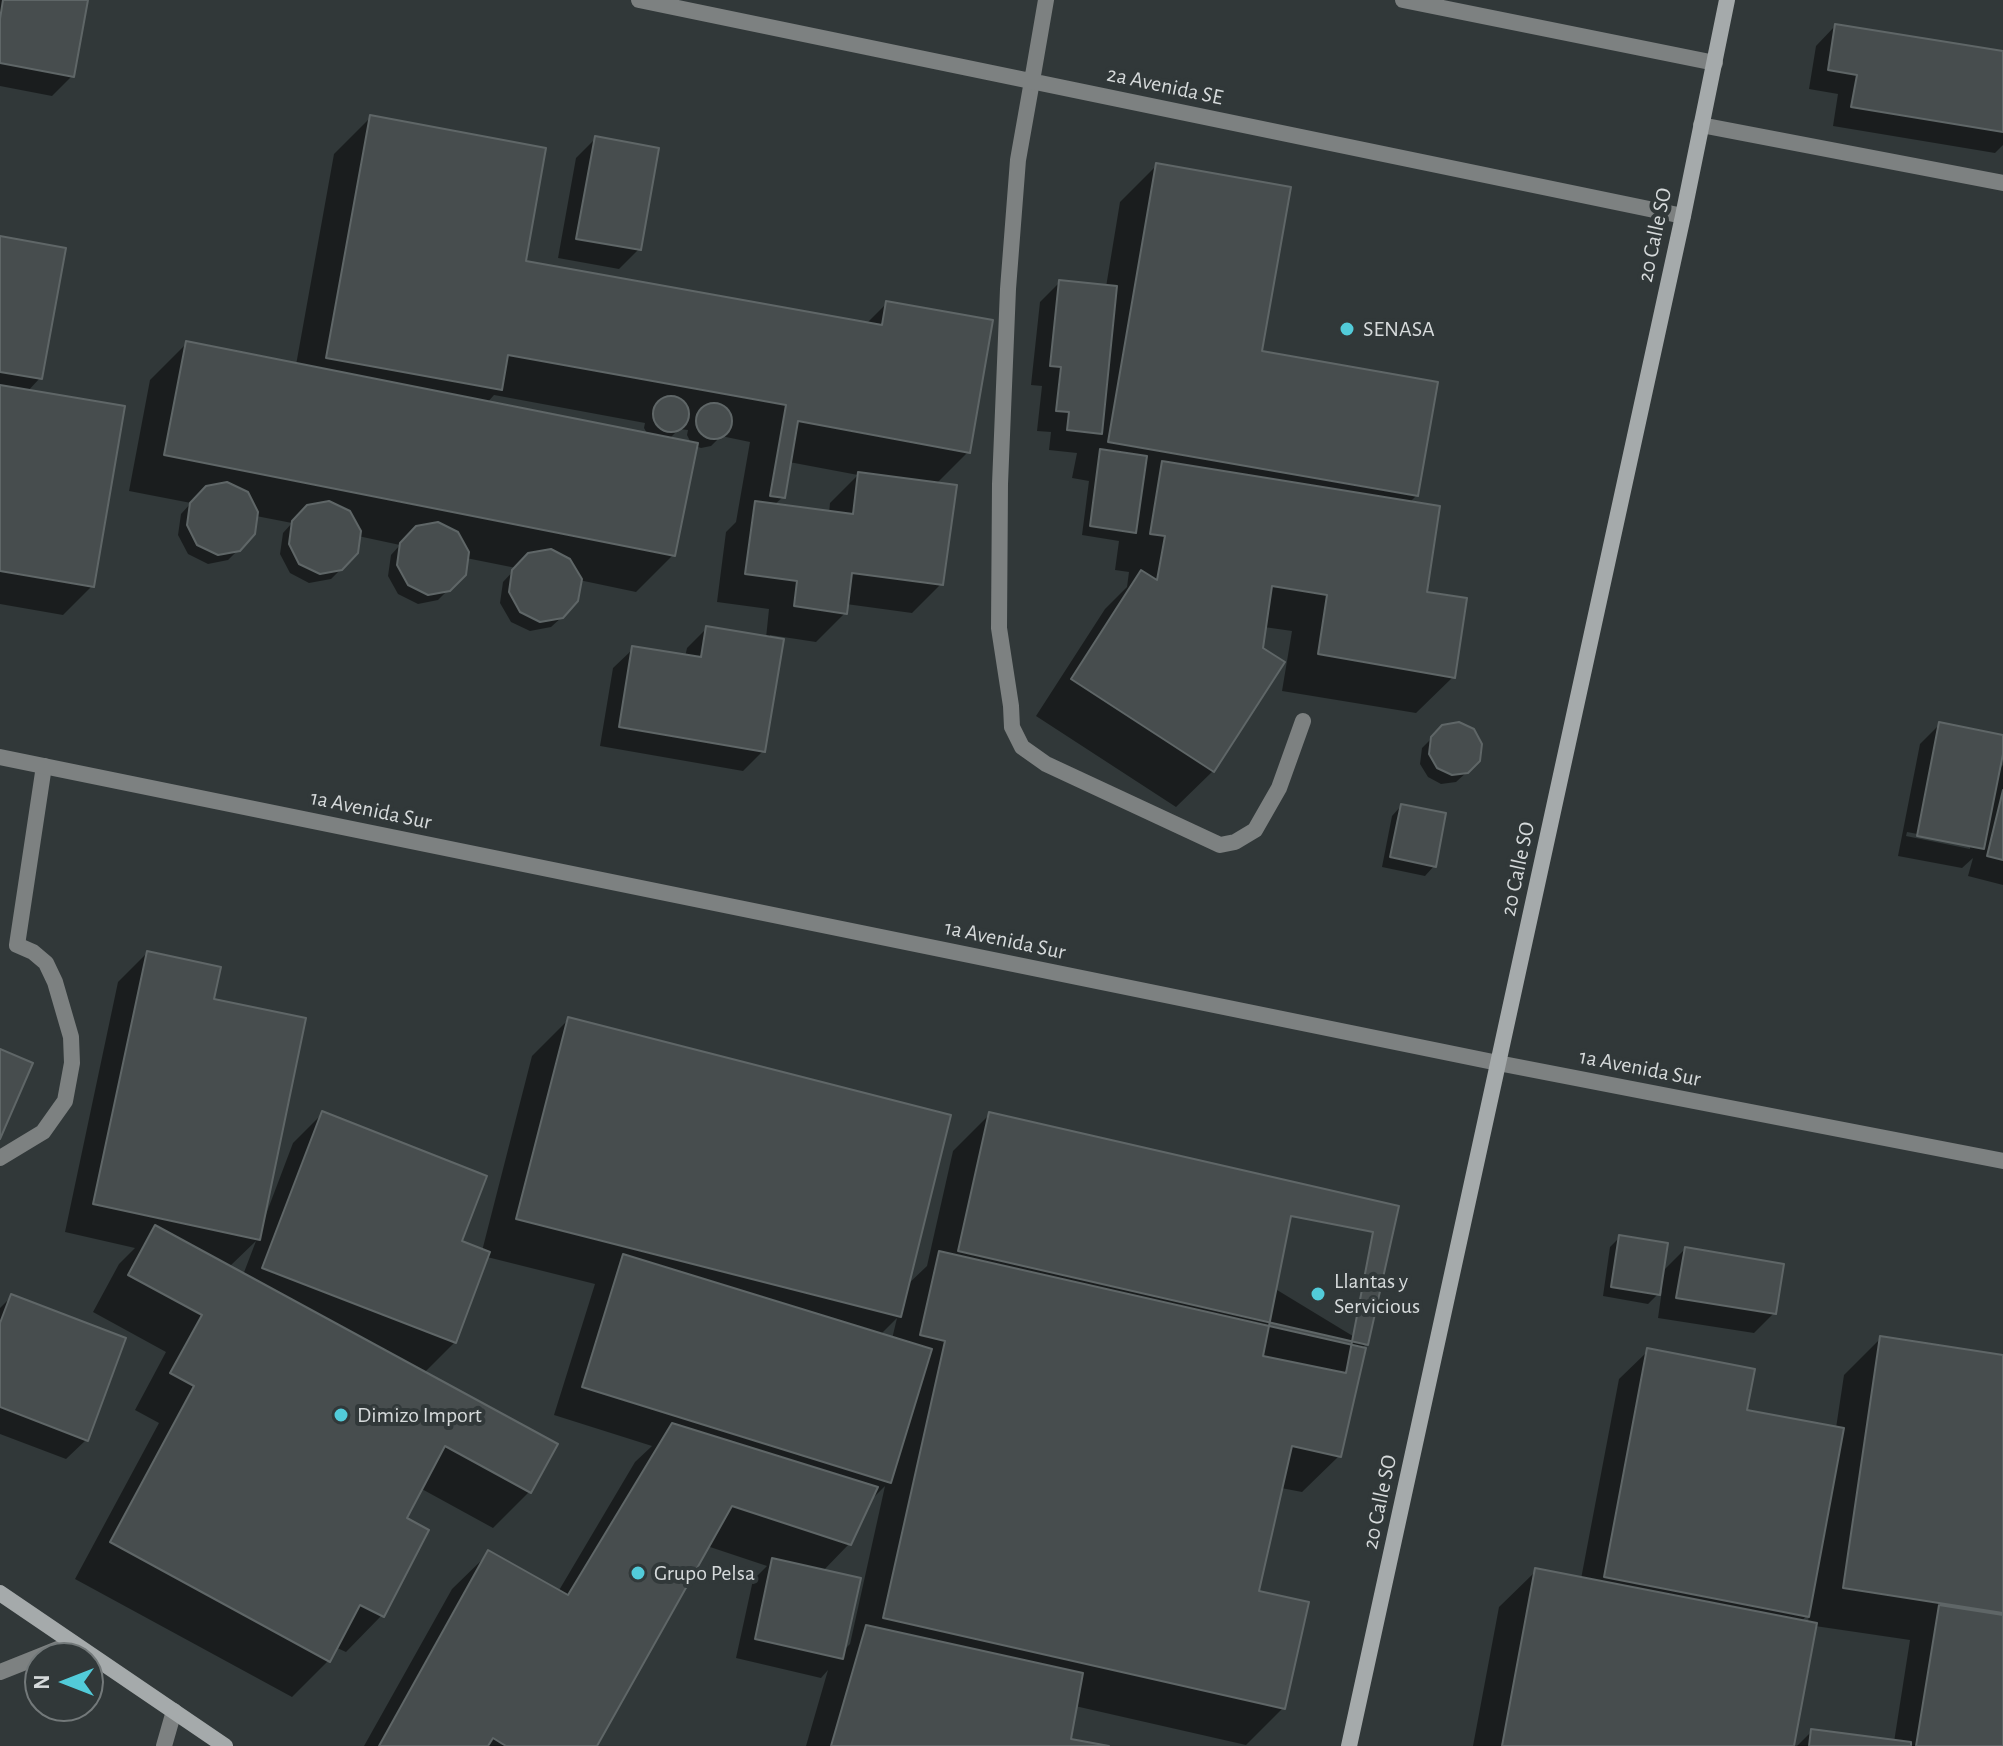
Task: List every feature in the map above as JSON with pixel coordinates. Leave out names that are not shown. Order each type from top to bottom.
[{"type":"street","name":"2a Avenida SE","points":[[639,0],[1683,216]]},
{"type":"street","points":[[1046,0],[1018,160],[1008,289],[1000,484],[999,628],[1012,727],[1022,747],[1046,764],[1220,845],[1235,842],[1255,830],[1279,788],[1303,721]]},
{"type":"street","points":[[1403,0],[1715,63]]},
{"type":"street","name":"20 Calle SO","points":[[1349,1746],[1683,216],[1727,0]]},
{"type":"street","points":[[1701,125],[2003,183]]},
{"type":"street","name":"1a Avenida Sur","points":[[0,757],[1498,1063],[2003,1161]]},
{"type":"street","points":[[0,1158],[43,1132],[65,1101],[72,1063],[71,1037],[55,982],[46,963],[33,952],[9,945],[44,766]]},
{"type":"street","points":[[0,1593],[72,1642]]},
{"type":"street","points":[[0,1672],[24,1662]]},
{"type":"street","points":[[104,1664],[225,1746]]},
{"type":"street","points":[[164,1746],[174,1711]]},
{"type":"building","points":[[3,0],[88,0],[74,77],[0,63]]},
{"type":"building","points":[[1835,24],[2003,51],[2003,132],[1851,107],[1857,75],[1828,70]]},
{"type":"building","points":[[370,115],[546,148],[526,261],[882,325],[886,301],[993,320],[970,453],[798,421],[785,498],[770,496],[786,405],[508,355],[502,390],[326,358]]},
{"type":"building","points":[[595,136],[659,148],[641,250],[576,239]]},
{"type":"building","points":[[1156,163],[1291,187],[1262,351],[1438,382],[1418,496],[1108,442]]},
{"type":"building","points":[[0,236],[66,248],[42,379],[0,372]]},
{"type":"building","points":[[1059,280],[1117,286],[1102,434],[1067,430],[1069,412],[1056,411],[1061,367],[1050,366]]},
{"type":"building","points":[[186,341],[698,443],[675,556],[164,455]]},
{"type":"building","points":[[0,385],[125,406],[94,587],[0,571]]},
{"type":"building","points":[[671,396],[684,401],[689,414],[684,427],[671,432],[658,427],[653,414],[658,401]]},
{"type":"building","points":[[714,403],[727,408],[732,421],[727,434],[714,439],[701,434],[696,421],[701,408]]},
{"type":"building","points":[[1100,449],[1147,456],[1136,533],[1090,526]]},
{"type":"building","points":[[1162,461],[1440,506],[1427,592],[1467,598],[1455,678],[1318,654],[1327,595],[1272,586],[1263,648],[1285,662],[1214,772],[1071,679],[1141,570],[1157,580],[1165,536],[1150,534]]},
{"type":"building","points":[[858,472],[957,485],[943,585],[852,573],[847,614],[794,606],[797,581],[745,574],[755,501],[853,514]]},
{"type":"building","points":[[227,482],[248,492],[258,512],[255,534],[240,551],[218,555],[197,545],[187,525],[190,503],[206,486]]},
{"type":"building","points":[[329,501],[350,511],[361,531],[358,553],[342,570],[320,574],[299,564],[289,544],[292,521],[307,505]]},
{"type":"building","points":[[438,522],[458,532],[469,552],[466,575],[450,591],[428,595],[408,585],[397,565],[400,543],[416,526]]},
{"type":"building","points":[[551,549],[570,559],[582,579],[578,601],[563,618],[540,622],[520,612],[509,592],[512,570],[528,553]]},
{"type":"building","points":[[706,626],[784,639],[765,752],[619,727],[632,646],[701,657]]},
{"type":"building","points":[[1459,722],[1474,729],[1482,744],[1480,761],[1468,773],[1452,775],[1437,768],[1429,754],[1431,737],[1442,725]]},
{"type":"building","points":[[1939,722],[2003,735],[2003,754],[1984,849],[1917,836]]},
{"type":"building","points":[[2003,790],[2003,860],[1987,856]]},
{"type":"building","points":[[1401,804],[1446,813],[1436,867],[1390,857]]},
{"type":"building","points":[[147,951],[221,967],[214,999],[306,1018],[260,1240],[93,1204]]},
{"type":"building","points":[[568,1017],[951,1115],[901,1317],[516,1219]]},
{"type":"building","points":[[0,1049],[33,1063],[0,1139]]},
{"type":"building","points":[[322,1111],[487,1176],[462,1241],[490,1252],[456,1343],[262,1268]]},
{"type":"building","points":[[989,1112],[1399,1206],[1368,1345],[958,1251]]},
{"type":"building","name":"Llantas y Servicious","points":[[1291,1216],[1373,1232],[1346,1373],[1263,1356]]},
{"type":"building","name":"Dimizo Import","points":[[155,1225],[558,1444],[531,1493],[445,1446],[407,1518],[429,1530],[384,1617],[360,1605],[330,1662],[110,1542],[194,1386],[170,1373],[202,1315],[128,1275]]},
{"type":"building","points":[[1619,1235],[1668,1243],[1660,1295],[1611,1287]]},
{"type":"building","points":[[1685,1247],[1784,1264],[1776,1314],[1676,1298]]},
{"type":"building","points":[[939,1251],[1366,1348],[1341,1457],[1292,1446],[1259,1591],[1309,1602],[1285,1709],[883,1618],[945,1341],[920,1335]]},
{"type":"building","points":[[623,1254],[932,1349],[891,1483],[582,1387]]},
{"type":"building","points":[[11,1294],[126,1338],[88,1441],[0,1407],[0,1323]]},
{"type":"building","points":[[1880,1336],[2003,1355],[2003,1613],[1843,1588]]},
{"type":"building","points":[[1647,1348],[1755,1369],[1747,1410],[1844,1428],[1809,1617],[1604,1577]]},
{"type":"building","name":"Grupo Pelsa","points":[[672,1423],[878,1487],[851,1545],[732,1506],[597,1746],[506,1746],[493,1738],[488,1746],[379,1746],[488,1550],[568,1595]]},
{"type":"building","points":[[772,1558],[861,1578],[843,1659],[755,1639]]},
{"type":"building","points":[[1535,1568],[1817,1623],[1794,1746],[1502,1746]]},
{"type":"building","points":[[1939,1605],[2003,1615],[2003,1746],[1916,1746]]},
{"type":"building","points":[[866,1625],[1083,1673],[1071,1739],[1109,1746],[831,1746]]},
{"type":"building","points":[[1811,1729],[1911,1742],[1911,1746],[1809,1746]]},
{"type":"place","name":"SENASA","points":[[1347,329]]},
{"type":"place","name":"Llantas y Servicious","points":[[1318,1294]]},
{"type":"place","name":"Dimizo Import","points":[[341,1415]]},
{"type":"place","name":"Grupo Pelsa","points":[[638,1573]]}]
